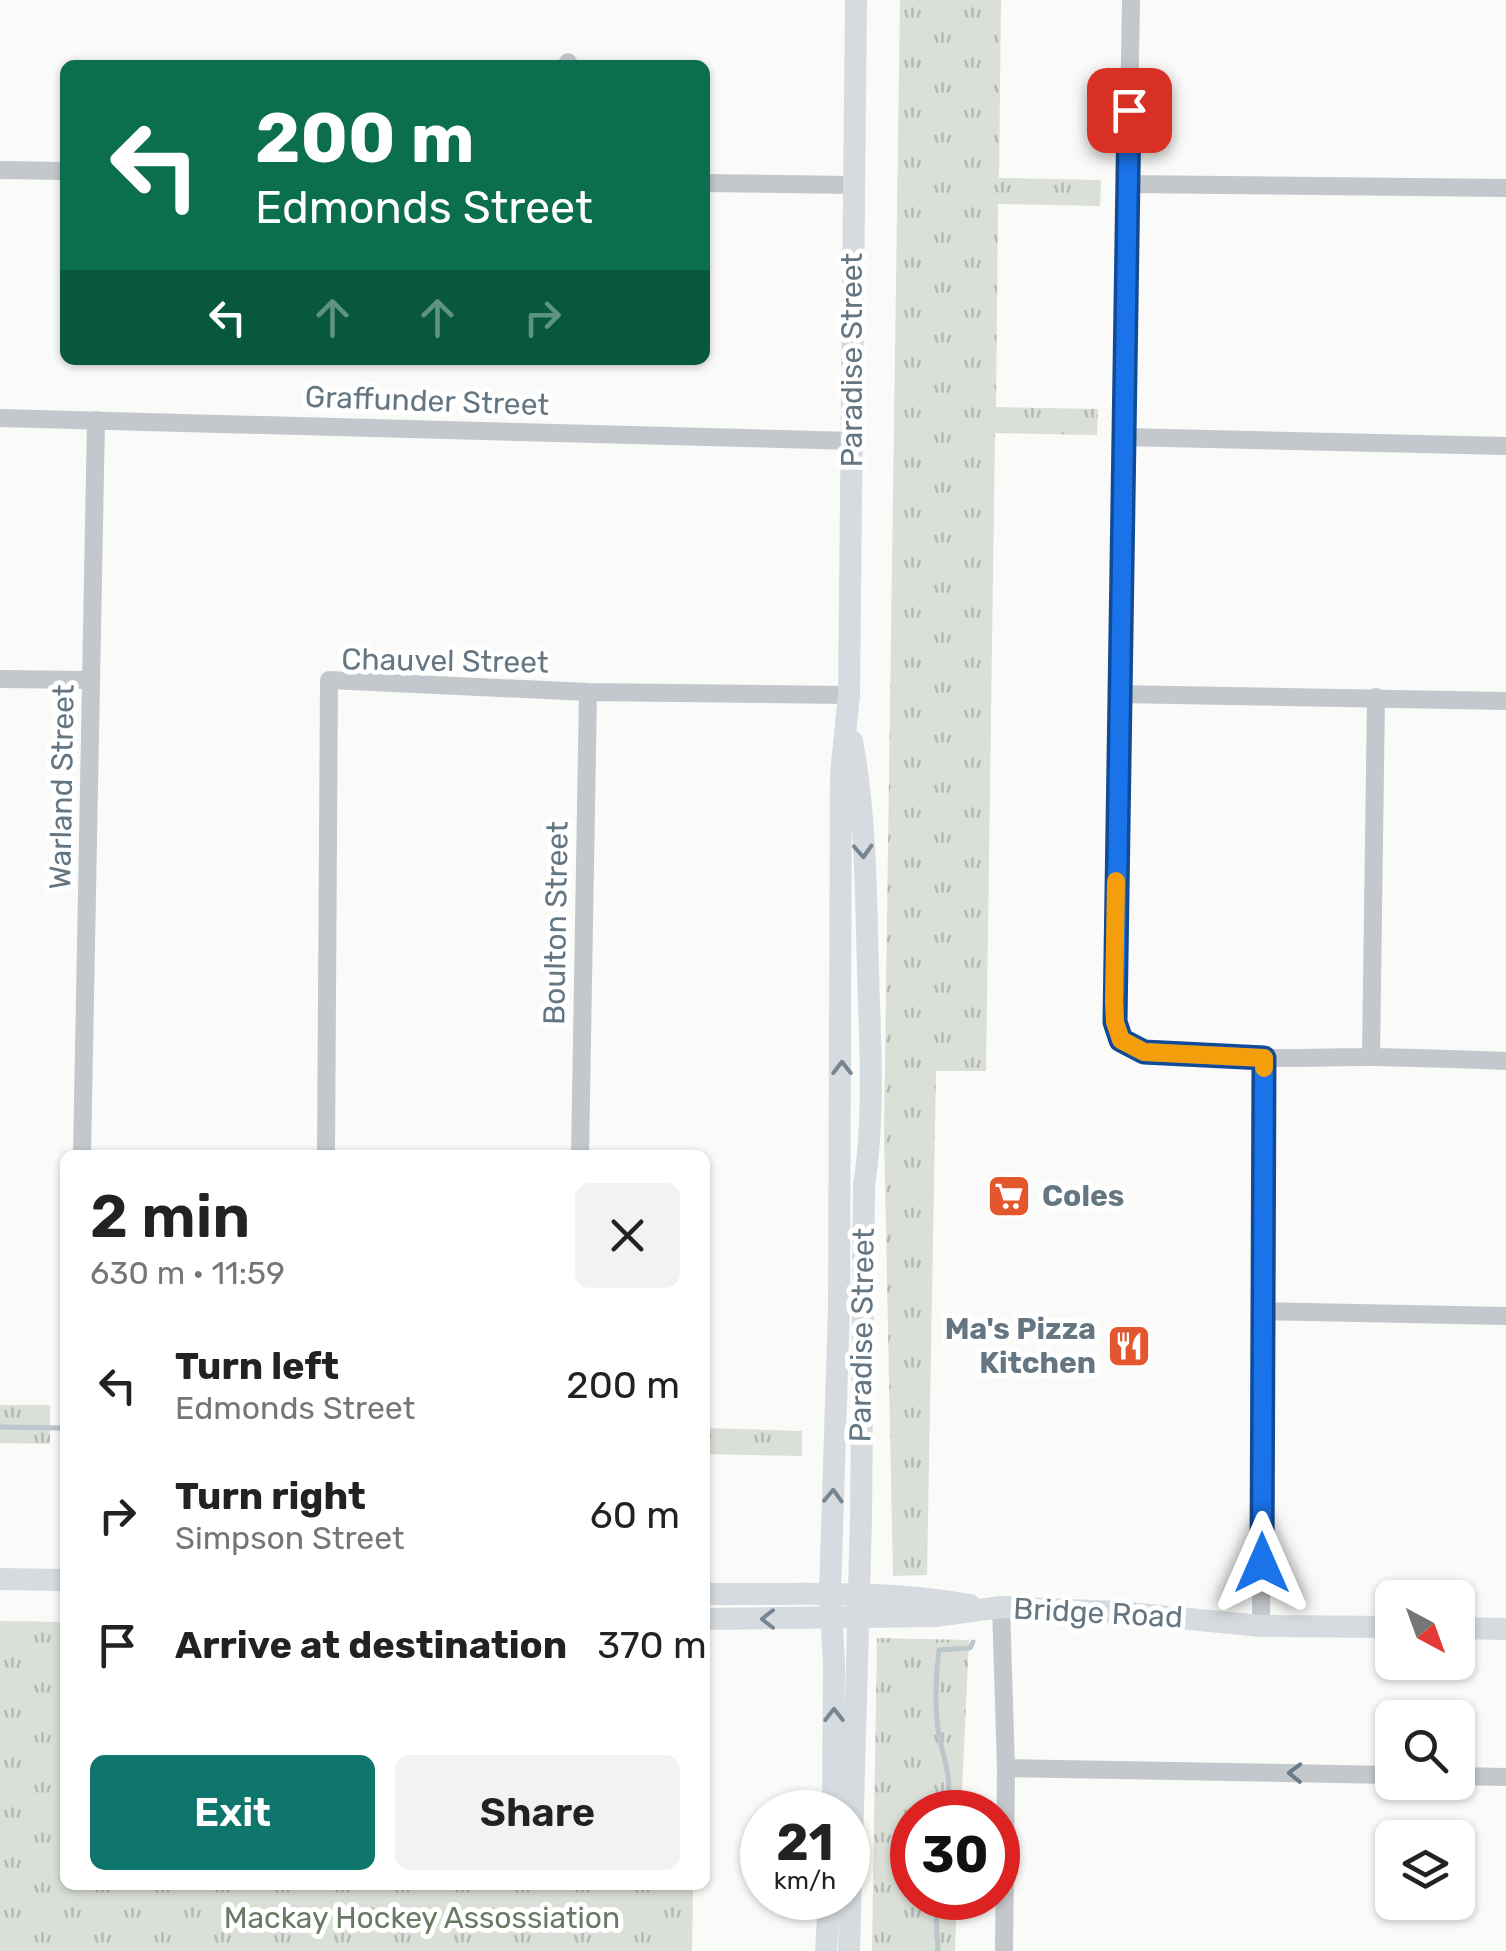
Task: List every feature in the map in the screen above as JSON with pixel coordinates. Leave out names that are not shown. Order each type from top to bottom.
[{"type":"street","name":"Paradise Street","points":[[833,1790],[834,1663],[830,1604],[840,1308],[844,864],[841,774],[849,695],[856,0]]},
{"type":"street","points":[[1131,0],[1114,1002],[1121,1040],[1144,1052],[1264,1058],[1506,1061]]},
{"type":"street","points":[[0,170],[60,171]]},
{"type":"street","points":[[710,183],[852,185]]},
{"type":"street","points":[[1128,184],[1506,188]]},
{"type":"street","name":"Graffunder Street","points":[[0,418],[852,441]]},
{"type":"street","name":"Warland Street","points":[[82,1150],[96,420]]},
{"type":"street","points":[[1124,437],[1506,446]]},
{"type":"street","points":[[0,678],[91,680]]},
{"type":"street","name":"Chauvel Street","points":[[326,1150],[328,680],[588,692],[849,695]]},
{"type":"street","name":"Boulton Street","points":[[580,1150],[588,692]]},
{"type":"street","points":[[1118,694],[1506,701]]},
{"type":"street","points":[[1371,1057],[1376,698]]},
{"type":"street","name":"Paradise Street","points":[[848,720],[858,771],[871,1139],[864,1186],[850,1951]]},
{"type":"street","points":[[1261,1626],[1264,1058]]},
{"type":"street","points":[[1264,1311],[1506,1316]]},
{"type":"street","points":[[0,1579],[60,1580]]},
{"type":"street","name":"Bridge Road","points":[[710,1594],[857,1605],[934,1616],[992,1607],[1118,1612],[1261,1626],[1375,1627]]},
{"type":"street","name":"Bridge Road","points":[[710,1618],[780,1619],[830,1604]]},
{"type":"street","points":[[992,1607],[1006,1768],[1004,1951]]},
{"type":"street","points":[[1475,1628],[1506,1629]]},
{"type":"street","points":[[1006,1768],[1375,1775]]},
{"type":"street","points":[[1475,1776],[1506,1777]]},
{"type":"street","points":[[826,1951],[828,1920]]},
{"type":"green space","points":[[900,0],[1001,0],[999,178],[1101,180],[1100,206],[998,204],[996,407],[1098,409],[1097,435],[995,433],[986,1071],[936,1071],[927,1575],[893,1576],[884,1132]]},
{"type":"green space","points":[[0,1405],[50,1405],[50,1444],[0,1443]]},
{"type":"green space","points":[[710,1428],[802,1431],[802,1456],[710,1454]]},
{"type":"green space","name":"Mackay Hockey Assossiation","points":[[0,1621],[60,1622],[60,1890],[693,1890],[692,1951],[0,1951]]},
{"type":"green space","points":[[877,1638],[969,1640],[962,1790],[890,1790],[890,1920],[956,1920],[955,1951],[872,1951]]},
{"type":"waterway","points":[[0,1427],[60,1428]]},
{"type":"waterway","points":[[949,1790],[936,1712],[939,1650],[970,1648],[973,1642]]},
{"type":"waterway","points":[[936,1920],[938,1951]]},
{"type":"slow traffic","points":[[1116,881],[1114,1002],[1121,1040],[1144,1052],[1264,1058],[1264,1068]]},
{"type":"place","name":"Coles","points":[[1009,1196]]},
{"type":"place","name":"Ma's Pizza Kitchen","points":[[1129,1346]]},
{"type":"route","points":[[1129,110],[1115,1022],[1121,1040],[1144,1052],[1264,1058],[1262,1563]]}]
